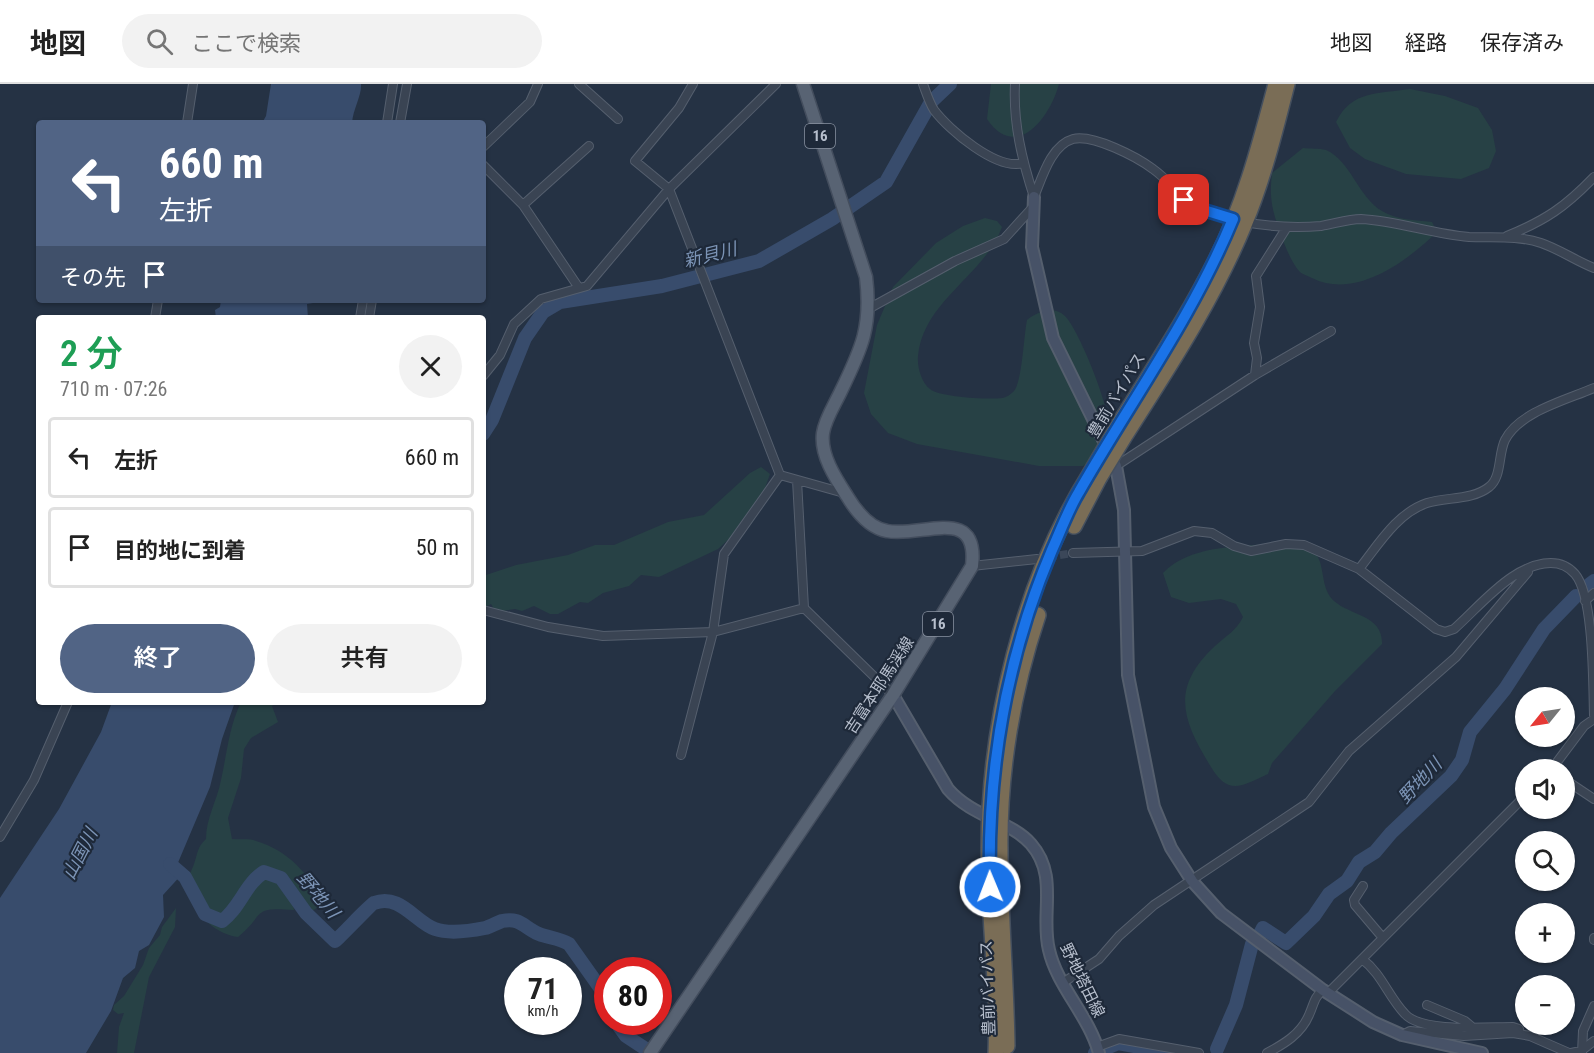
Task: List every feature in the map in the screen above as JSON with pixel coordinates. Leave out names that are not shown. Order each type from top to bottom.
[{"type":"highway","name":"豊前バイパス","points":[[1239,221],[1276,84]]},
{"type":"highway","name":"豊前バイパス","points":[[996,1053],[995,823],[999,725],[1021,634],[1057,538],[1119,434],[1239,221],[1287,84]]},
{"type":"highway","name":"豊前バイパス","points":[[995,823],[1006,1053]]},
{"type":"main road","name":"16","points":[[803,84],[866,277],[870,308],[860,352],[823,433],[828,463],[854,508],[872,525],[886,531],[904,533],[949,526],[962,531],[973,554],[972,566]]},
{"type":"main road","name":"吉富本耶馬渓線","points":[[651,1050],[893,695],[972,566]]},
{"type":"street","points":[[187,120],[193,84]]},
{"type":"street","points":[[387,120],[393,84]]},
{"type":"street","points":[[401,120],[407,84]]},
{"type":"street","points":[[486,144],[530,102],[538,84]]},
{"type":"street","points":[[579,84],[618,119]]},
{"type":"street","points":[[693,84],[679,108],[635,161],[669,189],[780,475]]},
{"type":"street","points":[[486,372],[500,355],[513,324],[541,299],[586,286],[669,189],[776,84]]},
{"type":"street","points":[[923,84],[934,110],[975,148],[1007,164],[1023,163]]},
{"type":"street","points":[[1015,84],[1014,108],[1023,163],[1034,202],[1032,247],[1053,338],[1116,466],[1124,510],[1128,675],[1141,754],[1154,807],[1171,848],[1192,880],[1221,913],[1325,992],[1373,1022],[1402,1035],[1482,1053]]},
{"type":"street","points":[[870,308],[955,261],[1004,239],[1034,202],[1054,153],[1074,139],[1092,139],[1153,169],[1175,192],[1194,207],[1239,221],[1287,227],[1322,225],[1358,219],[1391,221],[1468,237],[1507,236],[1541,243],[1594,268]]},
{"type":"street","points":[[523,204],[589,146]]},
{"type":"street","points":[[486,168],[523,204],[579,288]]},
{"type":"street","points":[[1507,236],[1538,223],[1568,204],[1594,177]]},
{"type":"street","points":[[1255,375],[1257,358],[1254,344],[1260,307],[1256,276],[1287,227]]},
{"type":"street","points":[[1116,466],[1255,375],[1331,331]]},
{"type":"street","points":[[1359,569],[1400,519],[1413,509],[1428,503],[1480,492],[1491,486],[1497,476],[1499,454],[1505,439],[1515,426],[1594,388]]},
{"type":"street","points":[[780,475],[845,493]]},
{"type":"street","points":[[681,755],[713,632],[724,554],[780,475]]},
{"type":"street","points":[[797,480],[804,608],[893,695]]},
{"type":"street","points":[[1073,553],[1142,551],[1194,531],[1212,533],[1234,546],[1251,551],[1286,544],[1304,545],[1359,569],[1436,629],[1445,632],[1454,629],[1513,576],[1541,563],[1563,565],[1576,574],[1585,601],[1593,651],[1594,717],[1578,733],[1559,759]]},
{"type":"street","points":[[972,566],[1037,559]]},
{"type":"street","points":[[1064,982],[1099,959],[1119,936],[1154,905],[1309,802],[1349,751],[1456,657],[1531,568]]},
{"type":"street","points":[[1585,601],[1594,593]]},
{"type":"street","points":[[486,611],[548,627],[603,636],[713,632],[804,608]]},
{"type":"street","name":"野地塔田線","points":[[893,695],[948,789],[960,803],[1031,843],[1048,877],[1049,951],[1087,1023],[1098,1050]]},
{"type":"street","points":[[0,837],[34,780],[67,705]]},
{"type":"street","points":[[1575,786],[1594,799]]},
{"type":"street","points":[[1267,1053],[1296,1035],[1308,1017],[1316,996],[1325,992],[1362,959],[1515,806]]},
{"type":"street","points":[[1363,886],[1354,900],[1355,905],[1383,938]]},
{"type":"street","points":[[1362,959],[1380,976],[1411,1020],[1421,1025],[1515,1028]]},
{"type":"street","points":[[1427,1005],[1465,1021],[1471,1026]]},
{"type":"street","points":[[1582,1052],[1586,1019],[1594,1006]]},
{"type":"street","points":[[1402,1035],[1410,1031],[1464,1036],[1515,1034]]},
{"type":"street","points":[[1523,1035],[1570,1053],[1582,1052],[1594,1041]]},
{"type":"street","points":[[1098,1050],[1119,1039],[1199,1053]]},
{"type":"green space","points":[[991,84],[1059,84],[1055,97],[1040,121],[1020,136],[1009,136],[998,131],[987,119]]},
{"type":"green space","points":[[1410,89],[1445,96],[1478,108],[1492,130],[1496,151],[1489,168],[1461,179],[1406,174],[1365,159],[1350,148],[1336,122],[1350,104],[1367,95]]},
{"type":"green space","points":[[1303,148],[1323,149],[1335,155],[1367,197],[1382,211],[1400,218],[1432,222],[1437,232],[1396,265],[1363,281],[1329,284],[1301,273],[1292,260],[1281,235],[1273,211],[1271,190],[1272,173]]},
{"type":"green space","points":[[985,218],[997,221],[1002,227],[994,244],[982,260],[931,319],[922,337],[918,356],[922,378],[930,389],[943,394],[996,399],[1007,397],[1017,386],[1027,320],[1045,311],[1060,313],[1070,323],[1084,349],[1097,380],[1107,417],[1104,454],[1083,466],[1039,466],[917,444],[888,433],[871,414],[864,393],[877,325],[893,287],[936,243],[963,226]]},
{"type":"green space","points":[[761,467],[770,474],[765,488],[729,539],[718,549],[659,577],[641,575],[629,586],[603,593],[588,603],[580,602],[558,614],[550,614],[534,606],[522,611],[515,609],[496,612],[491,604],[486,606],[486,575],[516,565],[568,555],[595,545],[614,545],[668,522],[704,515],[750,473]]},
{"type":"green space","points":[[1285,543],[1311,545],[1320,562],[1330,597],[1341,606],[1372,622],[1381,634],[1382,644],[1335,691],[1272,763],[1268,774],[1243,785],[1230,785],[1217,776],[1193,734],[1185,705],[1186,690],[1191,676],[1201,661],[1241,622],[1243,617],[1236,604],[1221,599],[1189,603],[1171,597],[1163,573],[1175,563],[1204,551]]},
{"type":"green space","points":[[240,705],[274,705],[272,706],[278,722],[251,738],[244,749],[241,778],[228,818],[232,839],[253,840],[268,845],[288,857],[312,883],[324,904],[310,912],[293,904],[294,910],[265,911],[260,913],[238,937],[219,931],[204,918],[197,910],[189,892],[188,882],[199,848],[206,839]]},
{"type":"green space","points":[[176,908],[175,927],[149,977],[134,1053],[117,1053],[119,1027],[124,1013],[118,1014],[113,1010],[114,1005],[124,996],[143,965],[149,948],[160,935],[162,927]]},
{"type":"water","points":[[271,84],[361,84],[353,120],[264,120]]},
{"type":"water","points":[[221,303],[313,303],[307,304],[308,315],[216,315],[215,310],[220,307]]},
{"type":"water","name":"山国川","points":[[111,705],[234,705],[222,739],[210,787],[177,865],[183,873],[163,895],[164,917],[149,945],[139,951],[135,968],[123,978],[111,1011],[86,1053],[0,1053],[0,898],[59,809],[101,732]]},
{"type":"waterway","name":"新貝川","points":[[486,429],[492,420],[525,338],[543,312],[560,302],[662,286],[759,261],[832,219],[886,182],[931,102],[950,84]]},
{"type":"waterway","name":"野地川","points":[[1586,587],[1594,581]]},
{"type":"waterway","name":"野地川","points":[[1260,934],[1263,928],[1286,943],[1314,916],[1329,894],[1347,881],[1359,862],[1375,852],[1391,833],[1451,776],[1462,760],[1470,732],[1505,689],[1544,629],[1576,596]]},
{"type":"waterway","name":"野地川","points":[[170,864],[185,877],[205,914],[222,921],[257,877],[264,872],[281,878],[306,913],[335,941],[374,903],[383,901],[399,905],[441,931],[466,931],[514,920],[534,932],[569,944],[594,979]]},
{"type":"waterway","name":"野地川","points":[[1217,1049],[1236,1005],[1252,944]]},
{"type":"waterway","name":"野地川","points":[[625,1035],[652,1053]]},
{"type":"waterway","name":"野地川","points":[[1095,1053],[1118,1043],[1171,1053]]},
{"type":"tunnel","points":[[1048,557],[1073,553]]},
{"type":"route","points":[[990,887],[988,848],[990,806],[999,725],[1021,634],[1039,580],[1078,494],[1186,316],[1216,260],[1233,219],[1214,215],[1184,200]]}]
